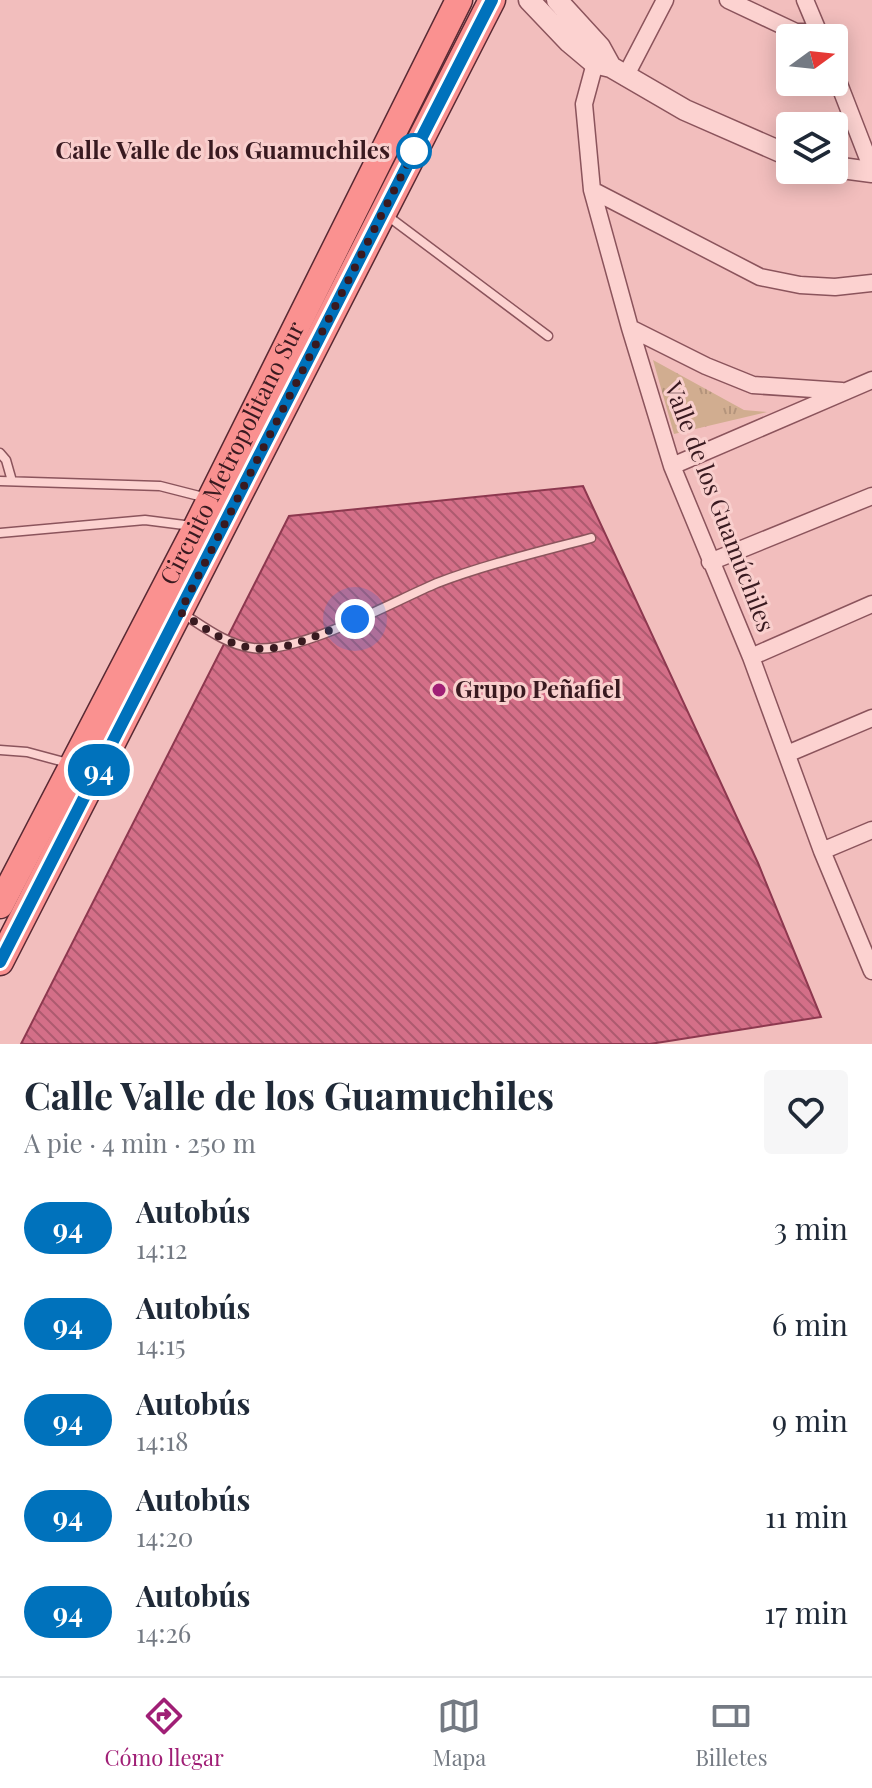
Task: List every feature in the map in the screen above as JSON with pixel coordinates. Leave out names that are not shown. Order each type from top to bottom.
[{"type":"main road","name":"Circuito Metropolitano Sur","points":[[0,962],[170,604],[370,208],[459,0]]},
{"type":"main road","name":"Circuito Metropolitano Sur","points":[[370,208],[492,0]]},
{"type":"main road","name":"Circuito Metropolitano Sur","points":[[0,905],[72,764],[170,604],[197,526],[222,502]]},
{"type":"street","points":[[529,0],[569,42],[685,110],[776,150]]},
{"type":"street","points":[[557,0],[607,63]]},
{"type":"street","name":"Valle de los Guamúchiles","points":[[665,0],[607,63],[584,104],[592,190],[672,466],[751,657],[822,851],[867,943],[872,971]]},
{"type":"street","points":[[728,0],[779,24]]},
{"type":"street","points":[[805,0],[815,24]]},
{"type":"street","points":[[844,96],[872,170],[848,168]]},
{"type":"street","points":[[592,190],[760,277],[800,285],[835,287],[872,283]]},
{"type":"street","points":[[630,328],[706,366],[753,385],[842,391]]},
{"type":"street","points":[[672,466],[872,380]]},
{"type":"street","points":[[710,562],[872,496]]},
{"type":"street","points":[[751,657],[872,604]]},
{"type":"street","points":[[787,754],[872,718]]},
{"type":"street","points":[[822,851],[872,830]]},
{"type":"lane","points":[[370,208],[548,336]]},
{"type":"lane","points":[[0,453],[6,460],[12,481]]},
{"type":"lane","points":[[0,481],[160,486],[222,502]]},
{"type":"lane","points":[[0,533],[145,520],[197,526]]},
{"type":"lane","points":[[170,604],[218,636],[254,649],[299,643],[438,583],[477,569],[591,538]]},
{"type":"lane","points":[[0,750],[27,752],[72,764]]},
{"type":"green space","points":[[653,360],[744,410],[767,412],[674,434]]},
{"type":"building","name":"Grupo Peñafiel","points":[[583,486],[758,863],[821,1017],[650,1044],[21,1044],[289,516]]},
{"type":"bus line","name":"94","points":[[0,962],[492,0]]},
{"type":"place","name":"Calle Valle de los Guamuchiles","points":[[414,151]]},
{"type":"place","name":"Grupo Peñafiel","points":[[439,690]]},
{"type":"route","points":[[355,619],[299,643],[254,649],[218,636],[180,612],[414,151]]}]
